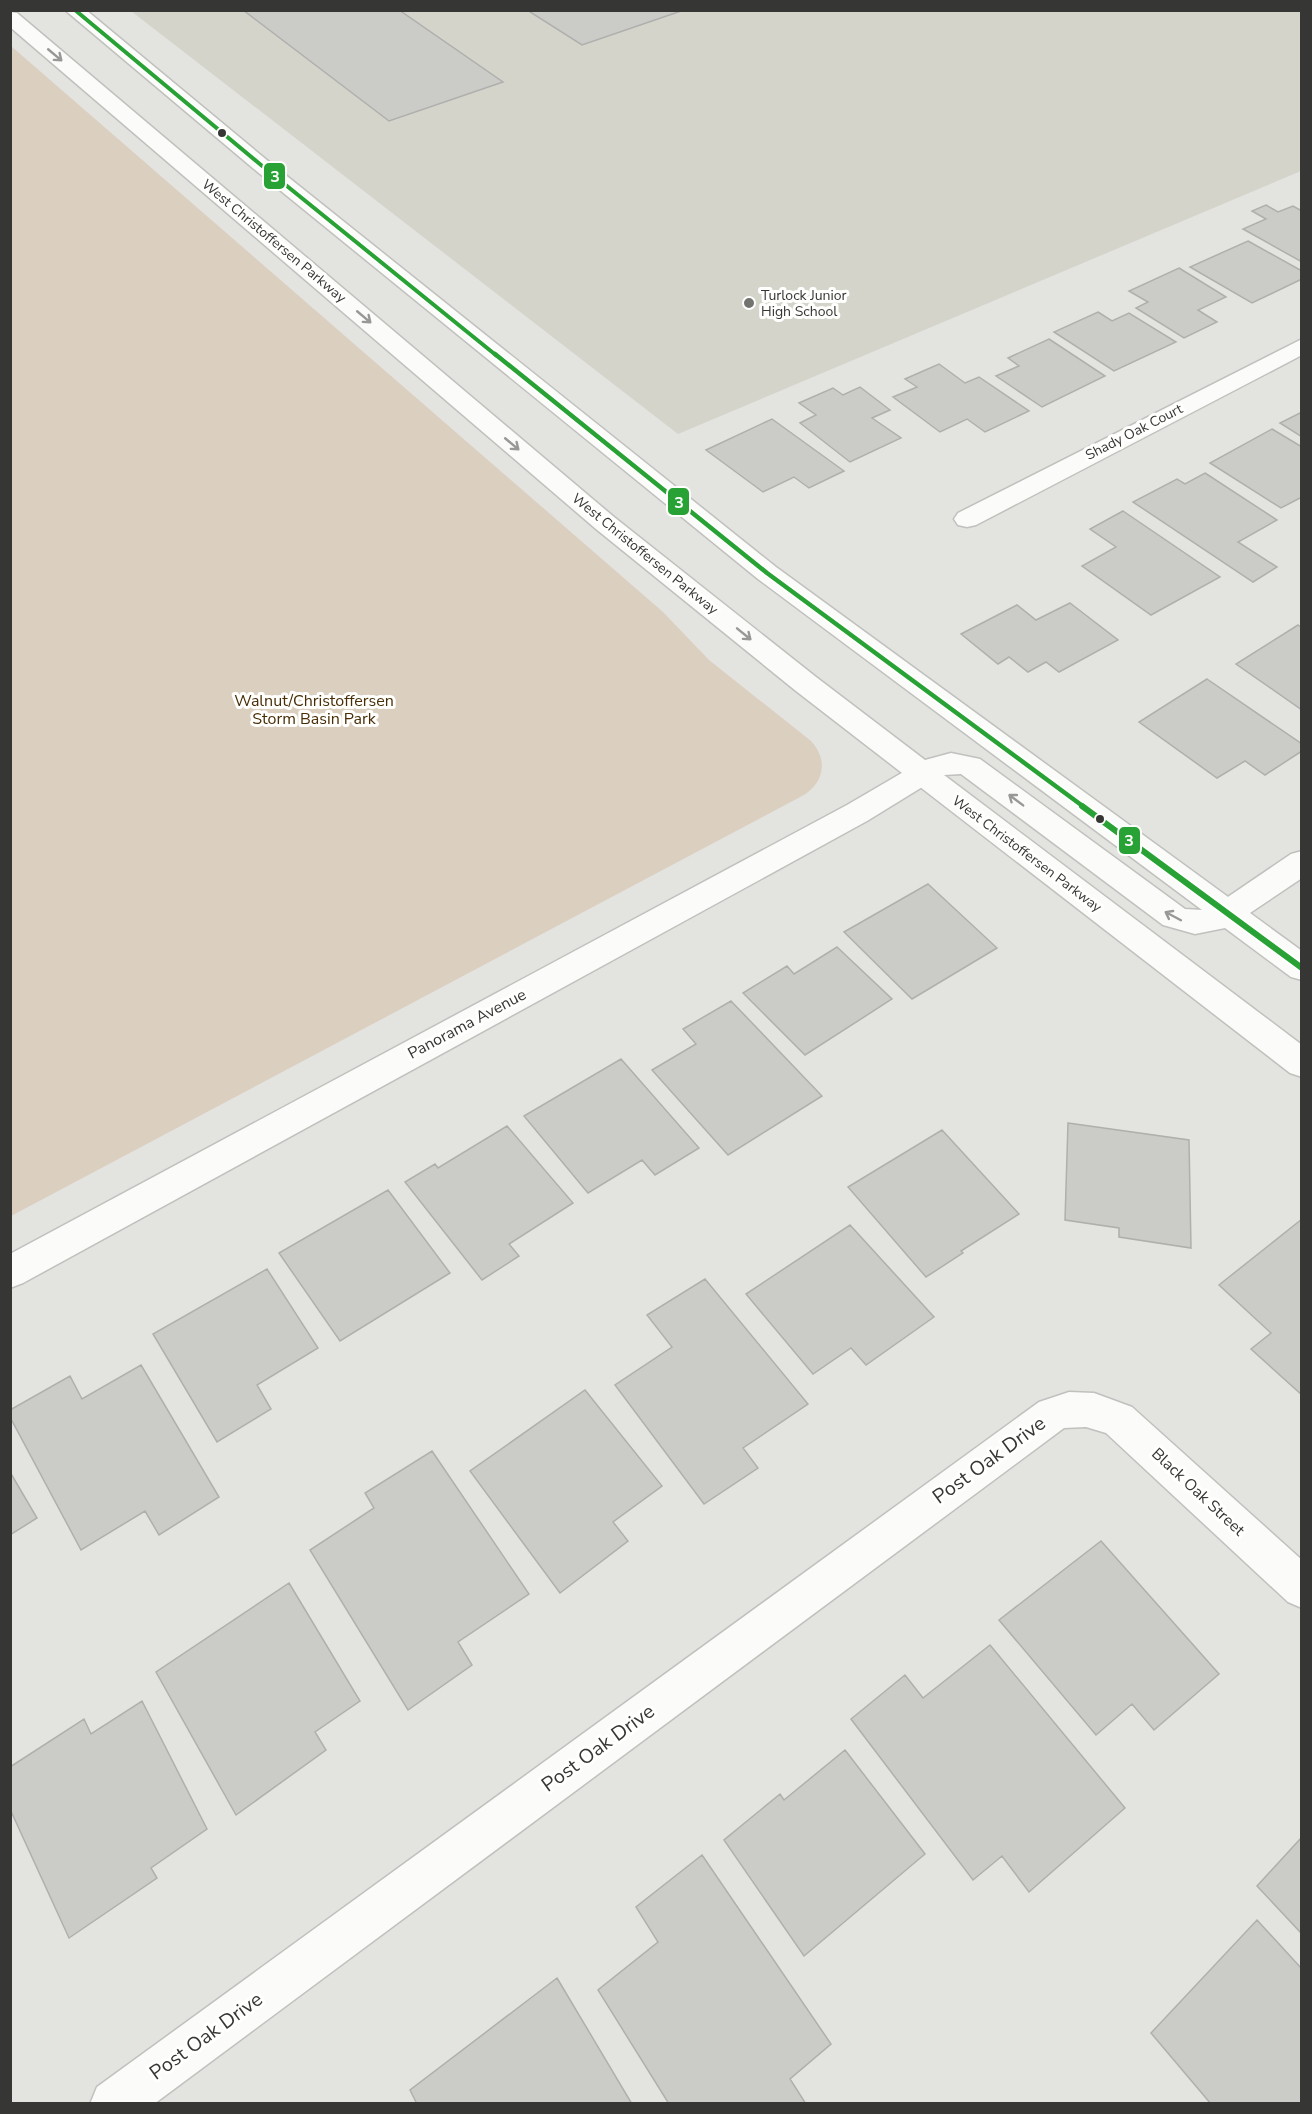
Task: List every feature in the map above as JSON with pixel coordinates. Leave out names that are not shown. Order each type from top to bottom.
[{"type":"street","points":[[74,10],[261,165],[767,573],[1302,968]]},
{"type":"street","name":"West Christoffersen Parkway","points":[[10,17],[605,523],[922,774],[1302,1064]]},
{"type":"street","name":"Shady Oak Court","points":[[967,519],[1302,346]]},
{"type":"street","name":"Panorama Avenue","points":[[10,1272],[836,824],[935,765],[958,762],[970,766],[1174,917],[1189,924],[1214,921],[1302,862]]},
{"type":"street","name":"Post Oak Drive","points":[[114,2103],[1052,1414],[1068,1408],[1088,1408]]},
{"type":"street","name":"Black Oak Street","points":[[1088,1408],[1107,1414],[1128,1426],[1302,1588]]},
{"type":"shaded area","name":"Turlock Junior High School","points":[[131,11],[1301,11],[1301,171],[678,434]]},
{"type":"green space","name":"Walnut/Christoffersen Storm Basin Park","points":[[11,46],[663,612],[709,660],[811,741],[820,755],[822,770],[816,784],[802,796],[11,1216]]},
{"type":"building","points":[[243,10],[399,10],[503,82],[389,121]]},
{"type":"building","points":[[527,10],[684,10],[582,45]]},
{"type":"building","points":[[1266,205],[1278,212],[1293,206],[1302,211],[1302,262],[1243,229],[1266,219],[1252,211]]},
{"type":"building","points":[[1248,241],[1302,271],[1302,279],[1252,303],[1190,267]]},
{"type":"building","points":[[1179,268],[1226,297],[1198,310],[1217,322],[1184,338],[1136,308],[1148,302],[1129,291]]},
{"type":"building","points":[[1098,312],[1112,321],[1129,313],[1176,342],[1114,371],[1054,332]]},
{"type":"building","points":[[1049,339],[1105,376],[1042,407],[996,376],[1019,366],[1008,358]]},
{"type":"building","points":[[939,364],[965,383],[979,377],[1029,411],[985,432],[967,419],[940,432],[893,397],[917,387],[905,379]]},
{"type":"building","points":[[860,387],[890,410],[872,418],[901,438],[850,462],[800,423],[816,415],[799,403],[833,388],[843,395]]},
{"type":"building","points":[[1302,412],[1302,437],[1280,423]]},
{"type":"building","points":[[772,419],[844,471],[809,488],[794,477],[763,492],[706,450]]},
{"type":"building","points":[[1272,429],[1302,447],[1302,497],[1281,508],[1210,463]]},
{"type":"building","points":[[1205,473],[1277,520],[1238,542],[1277,567],[1253,582],[1133,502],[1177,479],[1185,484]]},
{"type":"building","points":[[1123,511],[1220,577],[1151,615],[1082,566],[1116,547],[1090,529]]},
{"type":"building","points":[[1070,603],[1118,640],[1059,672],[1046,662],[1028,672],[1009,657],[998,664],[961,634],[1017,605],[1036,620]]},
{"type":"building","points":[[1298,625],[1302,628],[1302,710],[1236,664]]},
{"type":"building","points":[[1207,679],[1302,744],[1302,751],[1265,775],[1245,761],[1217,778],[1139,722]]},
{"type":"building","points":[[928,884],[997,948],[912,999],[844,932]]},
{"type":"building","points":[[837,947],[892,999],[805,1055],[743,993],[787,966],[794,974]]},
{"type":"building","points":[[731,1001],[822,1096],[728,1155],[652,1070],[696,1044],[683,1029]]},
{"type":"building","points":[[621,1059],[699,1148],[655,1175],[642,1160],[588,1193],[524,1116]]},
{"type":"building","points":[[1068,1123],[1189,1140],[1191,1248],[1119,1237],[1119,1228],[1065,1220]]},
{"type":"building","points":[[507,1126],[573,1203],[509,1244],[519,1256],[482,1280],[405,1182],[435,1164],[438,1168]]},
{"type":"building","points":[[942,1130],[1019,1214],[961,1251],[963,1253],[926,1277],[848,1187]]},
{"type":"building","points":[[388,1190],[450,1273],[340,1341],[279,1253]]},
{"type":"building","points":[[1302,1219],[1302,1395],[1251,1349],[1271,1333],[1219,1285]]},
{"type":"building","points":[[850,1225],[934,1317],[866,1365],[851,1348],[813,1374],[746,1294]]},
{"type":"building","points":[[267,1269],[318,1348],[257,1385],[271,1409],[217,1442],[153,1334]]},
{"type":"building","points":[[705,1279],[808,1404],[743,1448],[758,1468],[704,1504],[615,1385],[672,1347],[647,1315]]},
{"type":"building","points":[[141,1365],[219,1497],[159,1535],[145,1511],[81,1550],[10,1417],[10,1410],[70,1376],[82,1399]]},
{"type":"building","points":[[585,1390],[662,1486],[613,1522],[628,1541],[560,1593],[470,1471]]},
{"type":"building","points":[[432,1451],[529,1594],[458,1642],[472,1665],[408,1710],[310,1550],[374,1508],[365,1493]]},
{"type":"building","points":[[10,1472],[37,1518],[10,1535]]},
{"type":"building","points":[[1101,1541],[1219,1674],[1154,1730],[1132,1704],[1096,1735],[999,1620]]},
{"type":"building","points":[[289,1583],[360,1701],[315,1732],[326,1750],[236,1815],[156,1672]]},
{"type":"building","points":[[990,1645],[1125,1808],[1029,1892],[1002,1856],[973,1880],[851,1719],[905,1675],[923,1698]]},
{"type":"building","points":[[142,1701],[207,1829],[151,1868],[157,1878],[69,1938],[10,1809],[10,1767],[84,1719],[91,1734]]},
{"type":"building","points":[[845,1750],[925,1854],[804,1956],[724,1840],[780,1794],[784,1800]]},
{"type":"building","points":[[1302,1837],[1302,1934],[1257,1886]]},
{"type":"building","points":[[702,1855],[831,2044],[790,2079],[806,2104],[669,2104],[598,1990],[658,1942],[636,1907]]},
{"type":"building","points":[[1257,1920],[1302,1969],[1302,2104],[1211,2104],[1151,2033]]},
{"type":"building","points":[[557,1978],[632,2104],[417,2104],[410,2090]]},
{"type":"transit line","name":"3","points":[[75,10],[261,165],[767,573],[1302,968]]},
{"type":"place","name":"Turlock Junior High School","points":[[749,303]]}]
